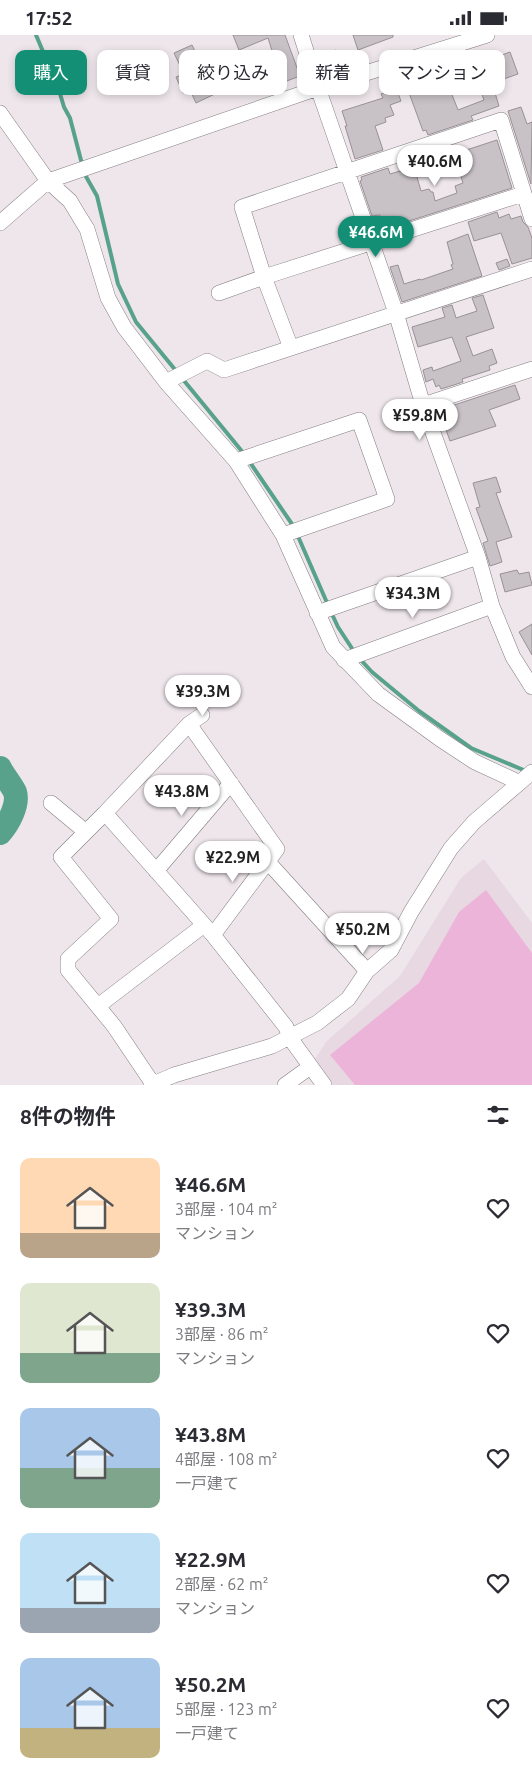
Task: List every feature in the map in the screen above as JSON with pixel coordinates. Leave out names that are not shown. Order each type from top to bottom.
[{"type":"street","points":[[301,35],[306,50]]},
{"type":"street","points":[[369,72],[487,35]]},
{"type":"street","points":[[0,223],[48,181],[298,95]]},
{"type":"street","points":[[320,95],[396,313],[424,405],[478,557],[492,606],[513,657],[532,687]]},
{"type":"street","points":[[0,113],[48,181],[70,201],[79,215],[87,229],[108,298],[124,327],[166,382],[236,461],[283,535],[333,647],[378,694],[440,739],[476,762],[518,782]]},
{"type":"street","points":[[291,348],[264,277],[242,207],[501,120],[532,219]]},
{"type":"street","points":[[219,293],[523,194]]},
{"type":"street","points":[[166,382],[207,361],[224,370],[532,269]]},
{"type":"street","points":[[424,405],[532,369]]},
{"type":"street","points":[[236,461],[360,420],[387,499],[283,535]]},
{"type":"street","points":[[317,613],[478,557]]},
{"type":"street","points":[[344,659],[492,606]]},
{"type":"street","points":[[98,1006],[208,930],[268,862],[277,849],[231,783],[196,719],[61,857],[111,919],[68,959],[68,969],[114,1026],[152,1084],[174,1075],[265,1048],[290,1038],[317,1023],[348,999],[367,971],[391,949],[410,912],[450,848],[474,822],[518,782],[532,772]]},
{"type":"street","points":[[156,871],[231,783]]},
{"type":"street","points":[[51,803],[86,832]]},
{"type":"street","points":[[105,813],[208,930],[286,1027],[290,1038],[324,1085]]},
{"type":"street","points":[[268,862],[367,971]]},
{"type":"street","points":[[285,1085],[310,1067]]},
{"type":"shaded area","points":[[484,859],[532,923],[532,1085],[325,1085],[310,1067],[326,1042],[400,976],[461,878]]},
{"type":"shaded area","points":[[486,890],[532,953],[532,1085],[355,1085],[330,1055],[419,983],[459,912]]},
{"type":"building","points":[[233,35],[285,35],[297,68],[297,77],[287,81],[287,50],[272,50],[268,38],[239,50]]},
{"type":"building","points":[[353,35],[393,35],[393,37],[358,50]]},
{"type":"building","points":[[192,45],[194,50],[181,50]]},
{"type":"building","points":[[179,51],[179,64],[174,53]]},
{"type":"building","points":[[510,52],[518,74],[505,78],[505,54]]},
{"type":"building","points":[[192,95],[213,95],[196,103]]},
{"type":"building","points":[[382,95],[399,95],[401,101],[390,105],[394,115],[385,118],[386,122],[375,126],[383,150],[355,159],[342,111],[383,98]]},
{"type":"building","points":[[410,95],[452,95],[458,110],[484,100],[482,95],[496,95],[499,106],[471,116],[473,120],[428,135],[426,130],[423,131]]},
{"type":"building","points":[[521,107],[527,124],[532,122],[531,184],[508,111]]},
{"type":"building","points":[[497,140],[512,188],[384,229],[380,215],[372,216],[360,181],[362,180],[361,177],[388,168],[390,174],[414,167],[421,191],[429,189],[433,192],[435,201],[457,193],[455,186],[463,183],[454,154]]},
{"type":"building","points":[[497,212],[499,218],[509,214],[511,219],[521,216],[532,238],[532,258],[512,264],[501,233],[474,241],[468,222]]},
{"type":"building","points":[[468,234],[482,276],[402,302],[390,267],[398,265],[404,284],[453,269],[447,242]]},
{"type":"building","points":[[507,259],[510,266],[499,270],[496,263]]},
{"type":"building","points":[[483,295],[494,328],[466,337],[473,356],[492,349],[497,363],[489,366],[490,370],[462,379],[463,382],[441,389],[439,385],[436,387],[433,379],[426,382],[423,370],[432,367],[433,371],[461,361],[452,337],[418,347],[412,327],[445,317],[442,308],[452,305],[456,318],[477,311],[472,298]]},
{"type":"building","points":[[515,385],[520,399],[489,410],[496,426],[450,441],[439,410]]},
{"type":"building","points":[[496,477],[501,492],[496,493],[512,537],[496,542],[502,562],[490,566],[483,543],[488,541],[476,508],[480,507],[473,483]]},
{"type":"building","points":[[517,570],[519,574],[529,572],[532,585],[505,592],[500,574]]},
{"type":"building","points":[[532,624],[532,655],[519,632]]},
{"type":"waterway","points":[[36,35],[70,118],[82,164]]},
{"type":"waterway","points":[[84,173],[97,196],[118,284],[136,322],[177,372]]},
{"type":"waterway","points":[[181,377],[245,455]]},
{"type":"waterway","points":[[249,461],[294,527]]},
{"type":"waterway","points":[[297,534],[328,605]]},
{"type":"waterway","points":[[331,612],[338,627],[355,653]]},
{"type":"waterway","points":[[359,658],[372,672],[419,711],[471,748],[526,771]]},
{"type":"waterway","points":[[0,768],[15,792],[16,797],[12,814],[0,833]]}]
